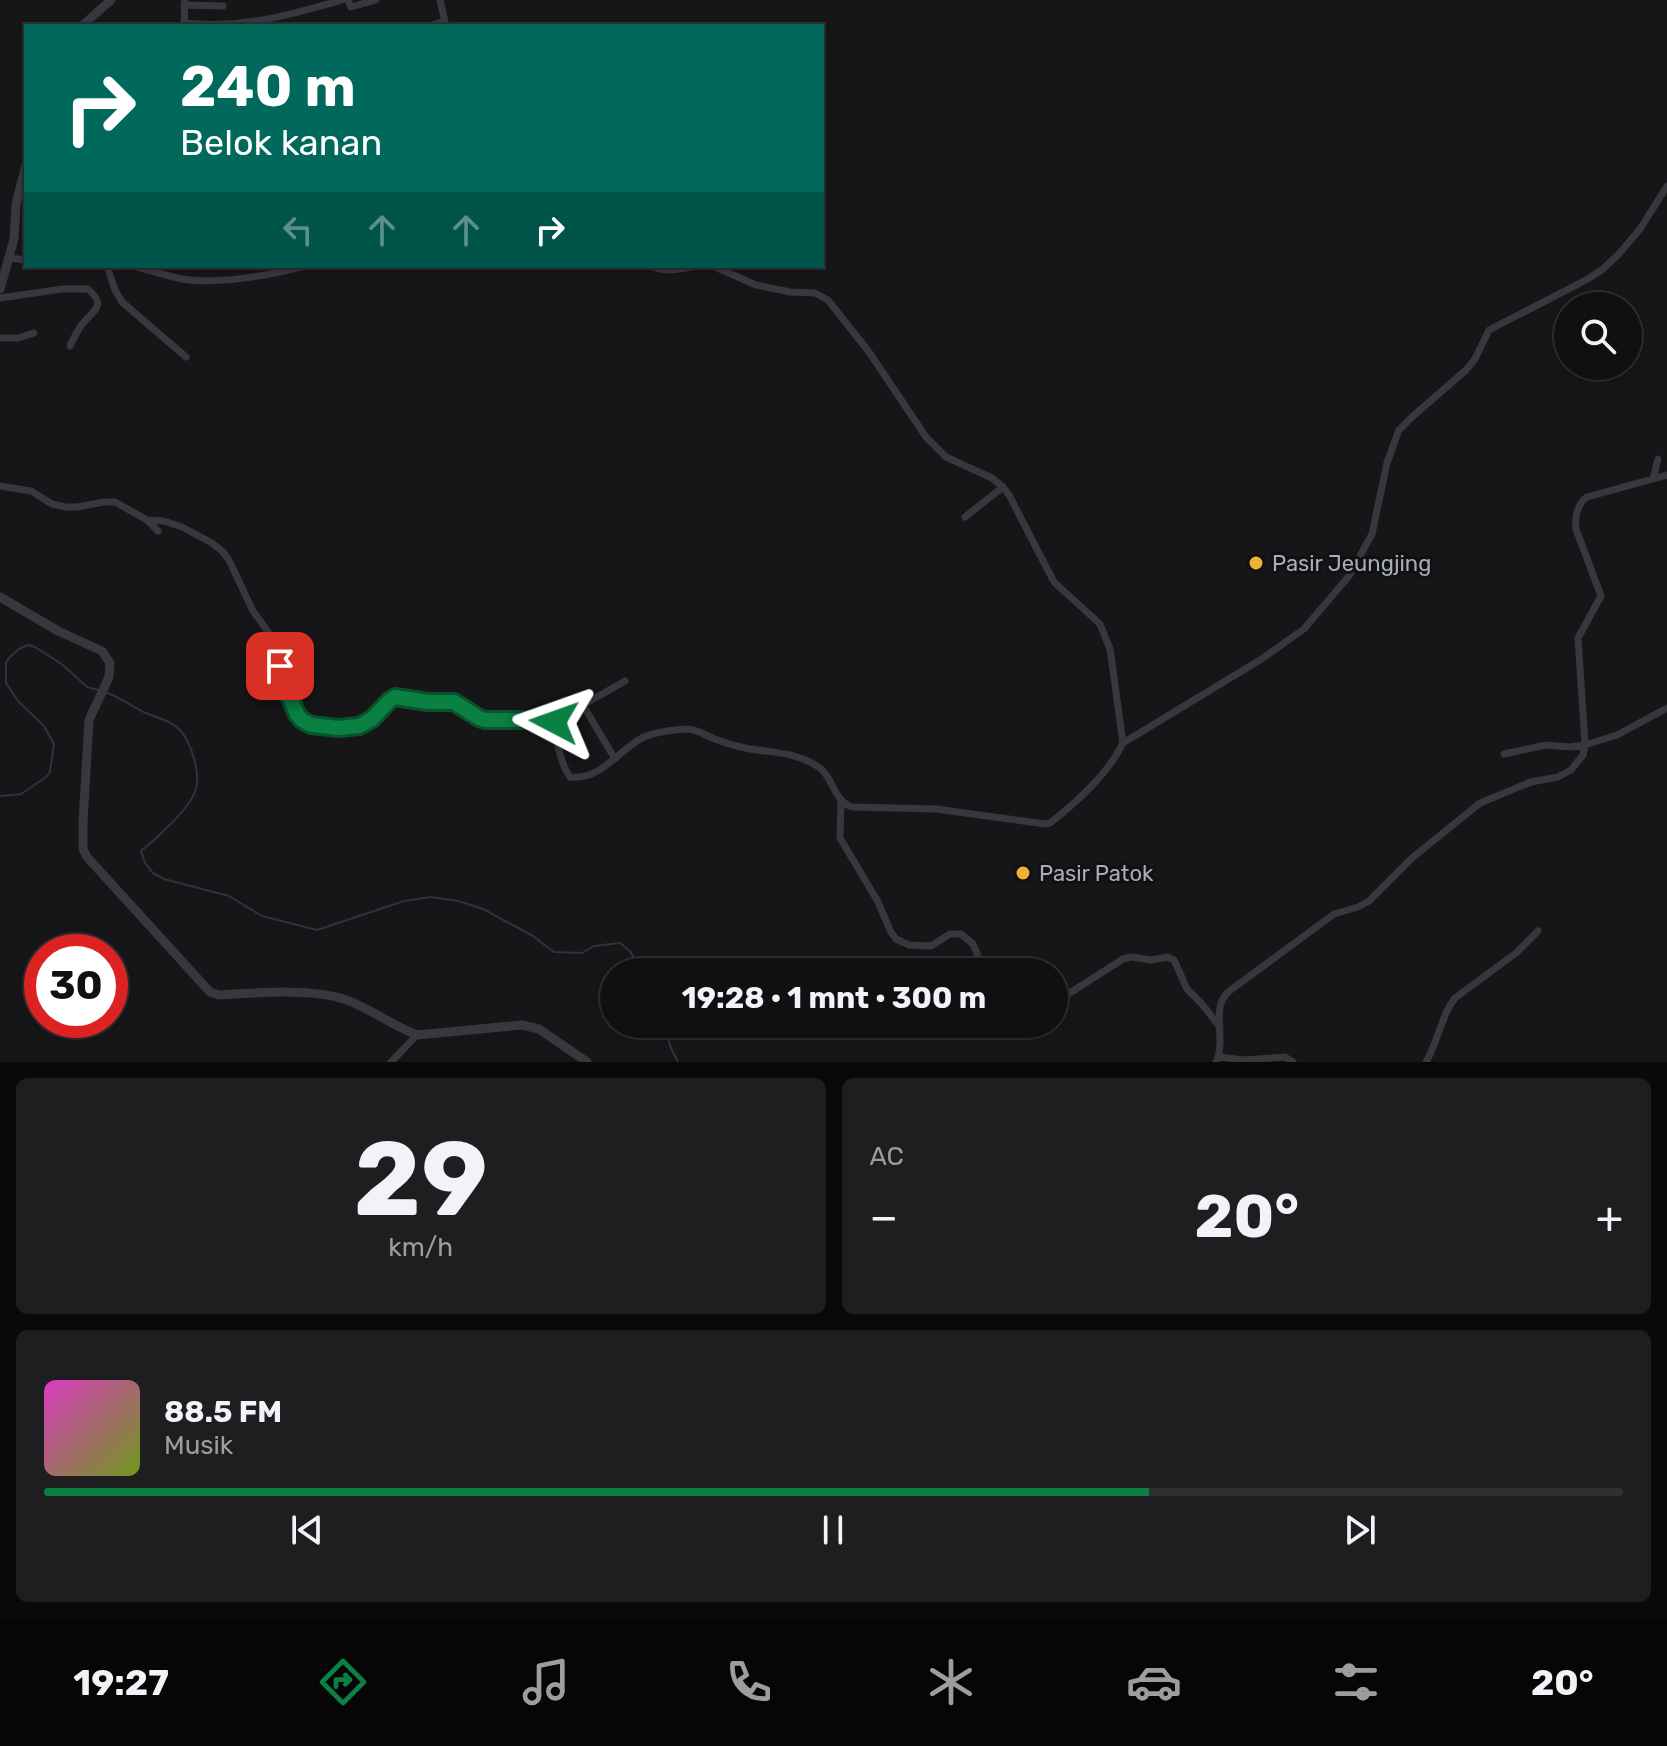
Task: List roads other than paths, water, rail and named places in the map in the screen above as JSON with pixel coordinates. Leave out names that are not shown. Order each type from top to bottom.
[{"type":"street","points":[[84,24],[111,0]]},
{"type":"street","points":[[242,24],[292,15],[345,0],[351,7],[376,0]]},
{"type":"street","points":[[440,0],[445,24]]},
{"type":"street","points":[[184,24],[184,3],[223,6]]},
{"type":"street","points":[[0,289],[10,258],[16,204],[24,177]]},
{"type":"street","points":[[147,520],[182,527],[222,551],[253,611],[279,647],[283,681],[297,714],[307,724],[339,728],[359,726],[372,719],[395,697],[454,702],[485,720],[548,720],[554,722],[563,764],[570,777],[577,778],[615,759],[642,738],[691,729],[745,748],[779,751],[817,766],[846,805],[852,807],[936,809],[1050,823],[1083,797],[1115,759],[1123,743],[1260,660],[1304,629],[1349,576],[1372,534],[1387,463],[1399,430],[1466,370],[1489,330],[1603,269],[1640,229],[1667,186]]},
{"type":"street","points":[[10,258],[24,260]]},
{"type":"street","points":[[108,268],[122,302],[186,357]]},
{"type":"street","points":[[141,268],[200,281],[278,274],[298,268]]},
{"type":"street","points":[[654,268],[670,271],[686,268]]},
{"type":"street","points":[[718,268],[756,285],[815,293],[828,300],[869,352],[926,437],[946,457],[992,478],[1003,487],[1054,582],[1100,624],[1110,649],[1123,743]]},
{"type":"street","points":[[0,298],[62,289],[88,289],[99,303],[81,325],[70,346]]},
{"type":"street","points":[[0,338],[18,338],[34,333]]},
{"type":"street","points":[[1653,479],[1658,459]]},
{"type":"street","points":[[1293,1062],[1285,1057],[1217,1059],[1221,1043],[1220,1008],[1223,997],[1334,914],[1369,901],[1412,858],[1480,803],[1571,770],[1583,755],[1585,745],[1578,638],[1601,596],[1576,529],[1580,504],[1587,497],[1667,475]]},
{"type":"street","points":[[0,486],[31,491],[52,504],[65,507],[115,502],[147,520],[158,531]]},
{"type":"street","points":[[965,517],[1003,487]]},
{"type":"street","points":[[0,597],[58,631],[102,651],[110,663],[106,687],[89,720],[83,849],[210,992],[219,995],[308,993],[341,997],[417,1035],[522,1025],[539,1029],[587,1062]]},
{"type":"street","points":[[615,759],[583,705],[625,681]]},
{"type":"street","points":[[1504,754],[1546,745],[1585,745],[1617,735],[1667,708]]},
{"type":"street","points":[[841,799],[841,841],[877,900],[896,939],[909,945],[931,946],[950,934],[961,934],[973,944],[978,958]]},
{"type":"street","points":[[1426,1062],[1455,998],[1516,953],[1538,931]]},
{"type":"street","points":[[1068,994],[1123,959],[1172,958],[1187,989],[1220,1027]]},
{"type":"street","points":[[391,1062],[417,1035]]},
{"type":"waterway","points":[[0,796],[21,794],[46,777],[50,772],[54,744],[44,726],[18,701],[6,683],[9,658],[28,645],[35,647],[63,665],[87,687],[98,690]]},
{"type":"waterway","points":[[107,693],[175,726],[188,742],[194,759],[197,785],[191,799],[171,824],[141,851],[153,873],[164,879],[229,896],[262,916],[317,930],[404,901],[431,897],[458,901],[483,909],[533,936],[554,952],[582,953],[594,946],[620,943],[634,958]]},
{"type":"waterway","points":[[668,1038],[678,1062]]},
{"type":"place","name":"Pasir Jeungjing","points":[[1256,563]]},
{"type":"place","name":"Pasir Patok","points":[[1023,873]]}]
